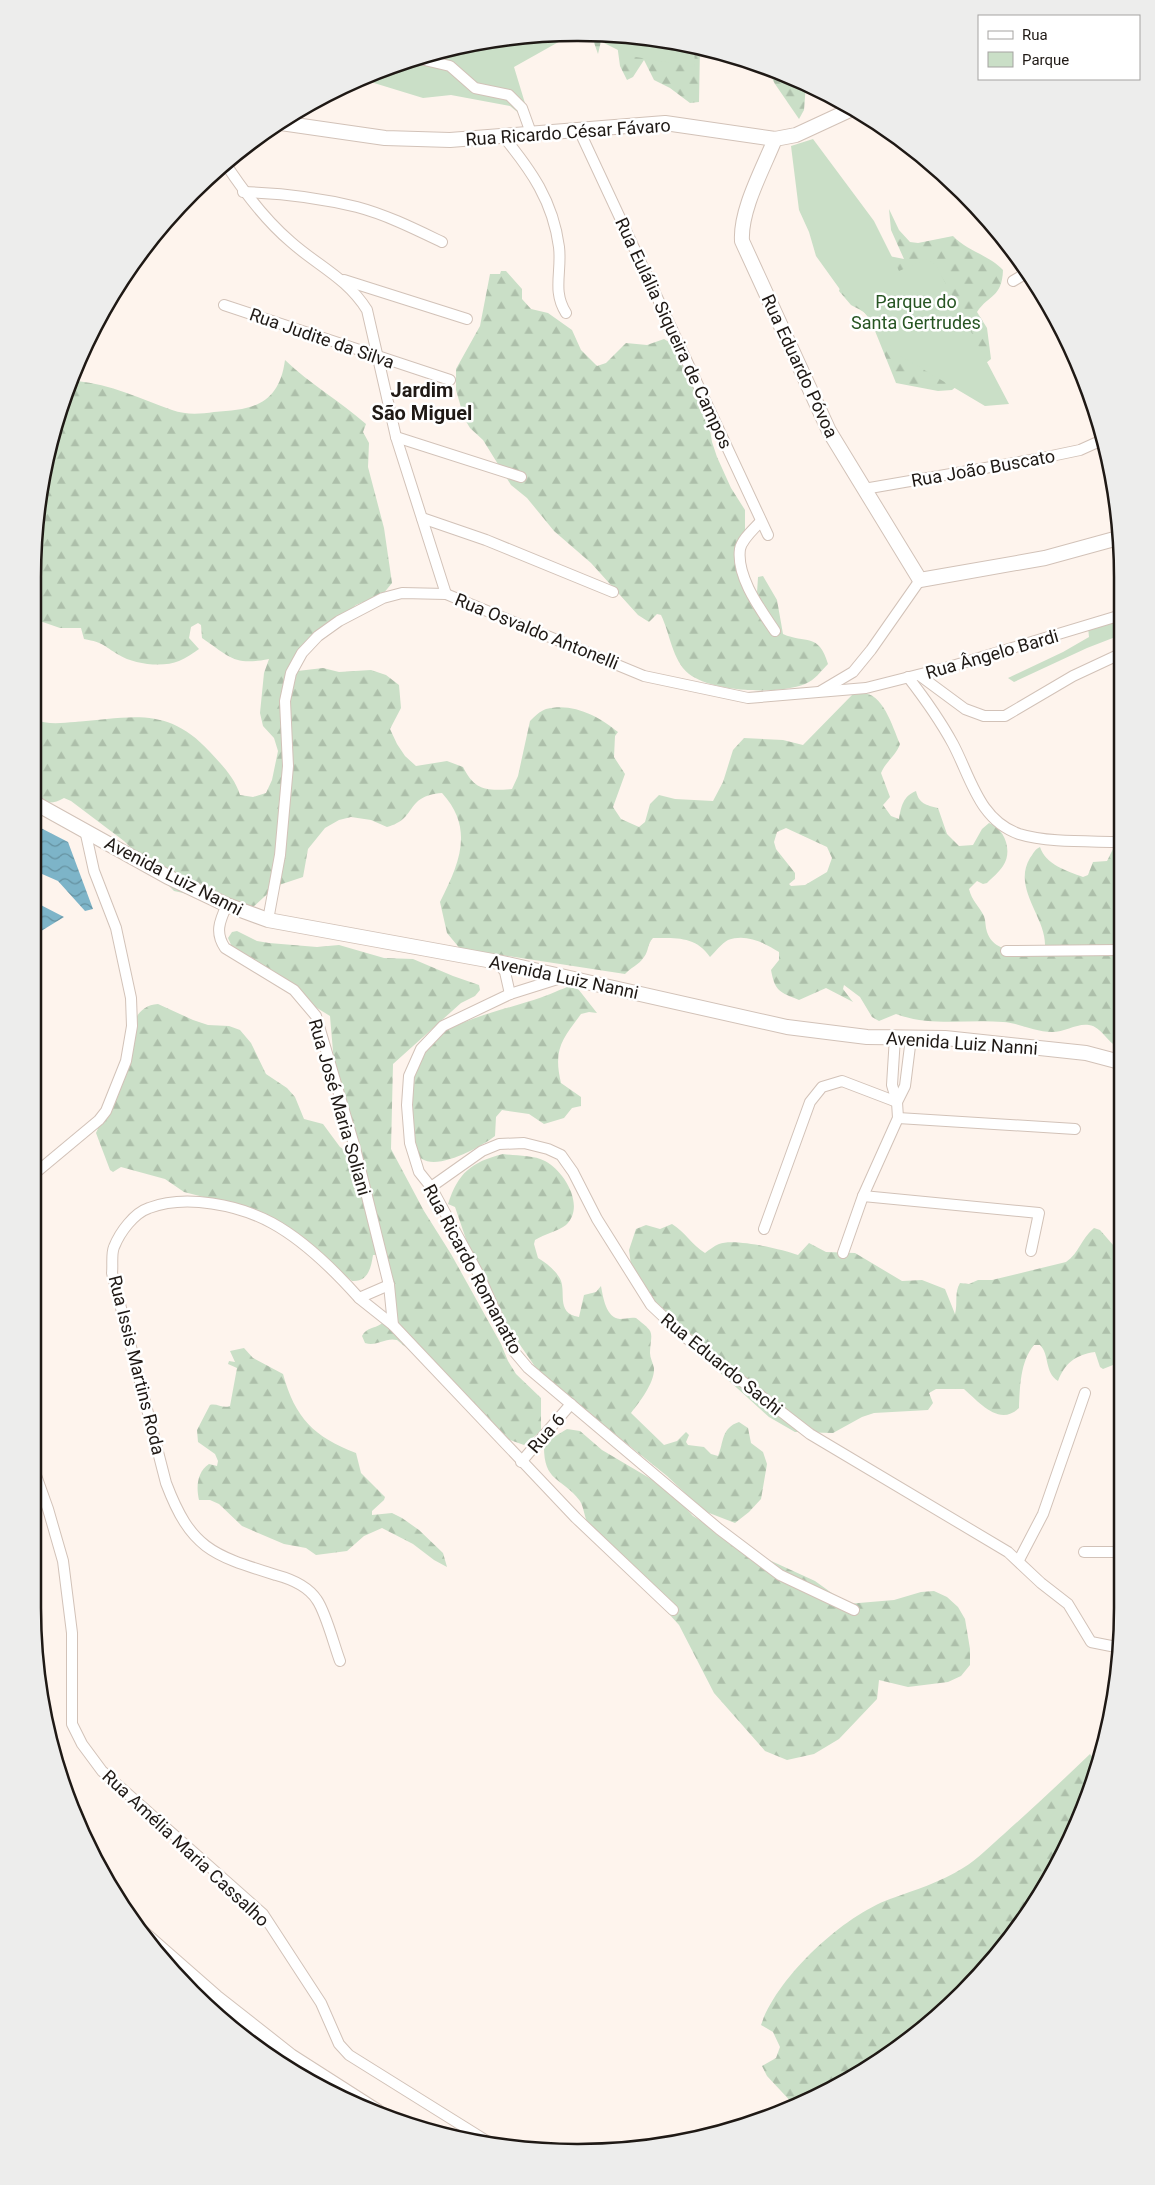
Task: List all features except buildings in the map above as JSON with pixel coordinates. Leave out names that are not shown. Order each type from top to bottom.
[{"type":"highway","points":[[184,1972],[215,1999],[290,2058],[324,2080]]},
{"type":"street","points":[[433,62],[450,66],[475,88],[509,96],[522,108],[531,133]]},
{"type":"street","name":"Rua Ricardo César Fávaro","points":[[291,125],[385,138],[450,140],[665,123],[775,139],[796,135],[845,112]]},
{"type":"street","name":"Rua Eulália Siqueira de Campos","points":[[579,130],[768,535]]},
{"type":"street","points":[[503,136],[537,180],[544,193],[559,247],[558,297],[566,314]]},
{"type":"street","name":"Rua Eduardo Póvoa","points":[[775,139],[746,211],[741,228],[742,241],[829,431],[920,580]]},
{"type":"street","points":[[229,170],[243,192],[270,223],[292,244],[341,279],[356,293],[367,310],[396,437],[446,594]]},
{"type":"street","points":[[243,192],[273,193],[358,208],[402,224],[442,242]]},
{"type":"street","points":[[1012,281],[1020,276]]},
{"type":"street","points":[[341,279],[467,319]]},
{"type":"street","name":"Rua Judite da Silva","points":[[224,305],[450,380]]},
{"type":"street","points":[[396,437],[521,477]]},
{"type":"street","name":"Rua João Buscato","points":[[864,489],[1037,459],[1080,450],[1096,443]]},
{"type":"street","points":[[422,518],[486,540],[614,592]]},
{"type":"street","points":[[761,521],[744,540],[740,548],[741,561],[750,594],[775,632]]},
{"type":"street","points":[[818,692],[852,672],[871,650],[920,580],[1044,558],[1113,539]]},
{"type":"street","name":"Rua Osvaldo Antonelli","points":[[268,920],[280,854],[288,766],[285,701],[291,673],[302,653],[318,636],[338,621],[383,598],[402,592],[446,594],[644,676],[748,698],[818,692]]},
{"type":"street","name":"Rua Ângelo Bardi","points":[[818,692],[866,688],[1114,617]]},
{"type":"street","points":[[913,676],[965,709],[984,716],[1005,716],[1073,676],[1114,657]]},
{"type":"street","points":[[852,672],[866,688]]},
{"type":"street","points":[[913,676],[942,725],[972,789],[985,810],[1004,827],[1020,834],[1039,838],[1114,842]]},
{"type":"street","name":"Avenida Luiz Nanni","points":[[41,806],[168,876],[227,905],[268,920],[498,962],[787,1027],[867,1037],[944,1038],[1086,1053],[1114,1060]]},
{"type":"street","points":[[41,1168],[99,1120],[106,1111],[126,1061],[132,1026],[131,998],[118,937],[94,871],[85,830]]},
{"type":"street","name":"Rua José Maria Soliani","points":[[227,905],[217,930],[225,948],[294,990],[304,999],[316,1016],[355,1148],[389,1285],[393,1325]]},
{"type":"street","points":[[1006,951],[1114,950]]},
{"type":"street","points":[[498,962],[505,972],[510,994]]},
{"type":"street","points":[[528,988],[529,969]]},
{"type":"street","name":"Rua Ricardo Romanatto","points":[[565,977],[510,994],[443,1026],[421,1049],[409,1076],[407,1105],[410,1143],[419,1172],[431,1187],[479,1275],[512,1349],[528,1368],[719,1529],[780,1575],[854,1610]]},
{"type":"street","points":[[843,1253],[863,1196],[898,1118],[897,1102],[892,1085],[895,1038]]},
{"type":"street","points":[[897,1102],[905,1086],[911,1038]]},
{"type":"street","points":[[764,1229],[810,1102],[822,1087],[842,1081],[897,1102]]},
{"type":"street","points":[[898,1118],[1075,1129]]},
{"type":"street","name":"Rua Eduardo Sachi","points":[[431,1187],[482,1151],[499,1144],[524,1143],[548,1149],[561,1156],[573,1172],[602,1226],[651,1305],[685,1337],[810,1434],[984,1536],[1019,1560],[1072,1609],[1091,1642],[1113,1646]]},
{"type":"street","points":[[863,1196],[1039,1213],[1031,1251]]},
{"type":"street","name":"Rua Issis Martins Roda","points":[[340,1661],[318,1600],[306,1588],[292,1580],[227,1560],[207,1548],[190,1533],[176,1511],[166,1483],[112,1273],[114,1248],[134,1218],[148,1208],[170,1203],[191,1202],[226,1207],[252,1214],[287,1232],[325,1264],[359,1298]]},
{"type":"street","points":[[389,1285],[359,1298],[393,1325],[521,1462],[672,1610]]},
{"type":"street","points":[[1019,1560],[1044,1514],[1085,1393]]},
{"type":"street","name":"Rua 6","points":[[521,1462],[571,1404]]},
{"type":"street","name":"Rua Amélia Maria Cassalho","points":[[41,1490],[62,1561],[72,1633],[72,1724],[82,1744],[102,1771],[263,1914],[321,2003],[339,2044],[349,2055],[474,2133]]},
{"type":"street","points":[[1084,1552],[1114,1552]]},
{"type":"green space","points":[[594,41],[601,42],[598,54]]},
{"type":"green space","points":[[559,42],[514,67],[531,123],[510,106],[451,95],[423,98],[372,82],[405,70],[473,52],[508,46]]},
{"type":"green space","points":[[601,42],[647,46],[694,55],[695,67],[630,56]]},
{"type":"green space","points":[[613,42],[647,46],[700,56],[699,102],[690,103],[670,88],[654,80],[644,60],[633,77],[627,80],[620,66],[617,44]]},
{"type":"green space","points":[[772,78],[805,92],[804,110],[799,119]]},
{"type":"green space","name":"Parque do Santa Gertrudes","points":[[813,139],[874,221],[899,271],[927,259],[936,265],[1009,404],[985,406],[899,355],[873,326],[867,315],[844,295],[816,256],[809,232],[799,210],[791,146]]},
{"type":"green space","points":[[889,209],[899,230],[910,242],[918,243],[953,236],[965,246],[991,260],[1003,270],[1000,286],[997,291],[977,312],[987,328],[991,359],[952,390],[938,391],[896,383],[871,321],[864,312],[851,305],[839,291],[840,288],[884,255],[904,259],[891,230]]},
{"type":"green space","points":[[501,271],[506,271],[522,289],[522,299],[531,309],[548,313],[572,330],[581,350],[597,366],[606,363],[626,343],[647,345],[664,339],[669,342],[697,390],[708,418],[717,457],[731,488],[745,510],[745,563],[752,589],[757,593],[758,577],[763,576],[777,600],[783,634],[816,643],[824,654],[828,664],[812,680],[805,684],[779,690],[746,690],[713,685],[689,674],[675,654],[661,615],[657,614],[649,622],[638,615],[591,563],[554,531],[527,498],[511,485],[483,440],[470,428],[464,418],[456,390],[456,369],[480,326],[490,274],[500,274]]},
{"type":"green space","points":[[285,360],[366,424],[363,432],[369,443],[368,467],[384,528],[392,583],[383,594],[356,605],[330,627],[289,672],[323,668],[339,672],[371,670],[386,675],[399,685],[401,708],[390,729],[405,756],[416,766],[447,761],[463,767],[477,785],[495,790],[512,789],[518,776],[530,721],[539,713],[556,707],[566,707],[585,712],[618,732],[615,736],[614,757],[625,774],[613,807],[621,819],[639,827],[645,822],[650,804],[659,795],[675,799],[713,801],[723,782],[733,750],[744,738],[783,740],[803,745],[853,694],[863,693],[871,695],[884,708],[900,744],[881,773],[890,797],[883,805],[891,816],[899,819],[905,799],[916,791],[919,799],[924,803],[938,808],[947,834],[959,846],[973,845],[982,829],[989,823],[995,826],[1003,835],[1006,841],[1007,854],[1003,866],[987,883],[983,884],[977,881],[969,889],[984,916],[987,932],[991,940],[997,945],[1012,949],[1045,946],[1041,924],[1027,891],[1025,880],[1030,858],[1037,849],[1040,847],[1052,863],[1083,877],[1088,875],[1093,862],[1107,861],[1114,847],[1114,1044],[1094,1026],[1089,1025],[1080,1025],[1052,1032],[1039,1031],[1003,1022],[922,1020],[896,1014],[879,1021],[872,1017],[860,997],[844,985],[843,989],[853,1002],[826,988],[799,1000],[783,993],[774,983],[771,970],[779,960],[779,952],[768,945],[748,938],[728,940],[710,957],[698,945],[692,942],[677,938],[653,938],[646,955],[625,974],[501,955],[467,957],[447,933],[440,902],[458,860],[461,833],[452,806],[442,793],[422,798],[403,819],[387,827],[371,820],[351,817],[339,820],[325,828],[308,849],[303,877],[276,886],[252,908],[174,891],[124,841],[71,801],[64,798],[56,802],[41,801],[41,721],[54,723],[131,717],[163,721],[179,727],[194,737],[210,752],[231,777],[240,795],[253,797],[266,793],[272,780],[278,751],[274,738],[263,726],[260,713],[264,673],[269,659],[248,661],[226,655],[202,638],[201,625],[198,623],[191,627],[189,638],[199,649],[179,661],[157,665],[132,661],[100,643],[84,639],[81,628],[60,628],[41,621],[41,578],[42,542],[52,473],[60,439],[79,381],[101,385],[177,412],[198,414],[252,407],[270,396],[277,387]],"holes":[[[786,828],[827,847],[832,858],[827,872],[805,885],[791,886],[789,884],[795,879],[795,873],[776,849],[774,842],[777,832]]]},
{"type":"green space","points":[[1114,618],[1114,638],[1014,682],[1008,678],[1063,652],[1089,637],[1088,627]]},
{"type":"green space","points":[[237,931],[257,941],[269,943],[317,947],[339,945],[384,958],[413,959],[479,985],[480,990],[475,996],[461,1003],[393,1064],[391,1149],[424,1211],[451,1254],[501,1344],[508,1361],[516,1374],[541,1398],[541,1431],[524,1445],[507,1439],[447,1381],[397,1340],[393,1339],[373,1344],[365,1343],[362,1336],[364,1333],[381,1324],[387,1310],[384,1280],[376,1255],[373,1255],[370,1269],[365,1277],[352,1281],[302,1239],[235,1205],[184,1192],[165,1179],[121,1167],[113,1172],[110,1170],[96,1133],[119,1092],[132,1026],[138,1015],[146,1007],[158,1004],[208,1025],[229,1026],[240,1030],[251,1043],[266,1074],[287,1088],[295,1097],[304,1119],[323,1124],[340,1147],[349,1153],[350,1147],[335,1075],[330,1016],[304,1000],[292,996],[273,977],[233,949],[228,938],[232,932]]},
{"type":"green space","points":[[572,984],[575,985],[597,1013],[581,1014],[564,1038],[559,1053],[558,1062],[561,1083],[581,1097],[581,1106],[572,1108],[564,1118],[544,1124],[529,1114],[502,1110],[496,1117],[495,1136],[480,1146],[460,1156],[439,1162],[429,1162],[422,1159],[417,1153],[410,1131],[409,1091],[413,1068],[430,1043],[440,1034],[470,1020],[541,997]]},
{"type":"green space","points":[[503,1154],[545,1161],[559,1173],[570,1190],[574,1208],[572,1217],[566,1225],[535,1240],[534,1244],[538,1258],[550,1266],[559,1277],[564,1306],[567,1311],[571,1315],[579,1317],[584,1295],[596,1292],[601,1286],[606,1306],[611,1315],[620,1319],[636,1318],[651,1333],[650,1355],[654,1374],[646,1392],[631,1413],[664,1445],[677,1441],[686,1432],[689,1435],[686,1442],[688,1445],[704,1447],[711,1454],[718,1456],[724,1436],[729,1428],[739,1422],[748,1428],[751,1443],[763,1452],[767,1464],[761,1499],[735,1523],[704,1511],[667,1476],[540,1374],[505,1323],[468,1245],[455,1207],[448,1204],[456,1184],[467,1170],[482,1161]]},
{"type":"green space","points":[[672,1224],[705,1253],[719,1244],[735,1242],[769,1247],[798,1255],[809,1243],[826,1252],[855,1253],[902,1281],[922,1280],[945,1289],[955,1314],[957,1291],[960,1283],[969,1284],[978,1280],[992,1280],[1066,1262],[1094,1228],[1100,1230],[1114,1246],[1114,1363],[1103,1369],[1100,1367],[1095,1352],[1082,1355],[1064,1369],[1058,1381],[1051,1373],[1043,1349],[1040,1345],[1034,1345],[1023,1367],[1019,1408],[1012,1413],[997,1414],[983,1406],[964,1389],[936,1389],[929,1393],[933,1403],[928,1410],[874,1413],[862,1417],[833,1433],[795,1432],[769,1417],[706,1360],[700,1357],[633,1280],[629,1250],[636,1229],[646,1225],[660,1229]]},
{"type":"green space","points":[[244,1348],[253,1358],[283,1374],[294,1403],[308,1424],[329,1440],[356,1453],[361,1473],[385,1497],[372,1511],[372,1515],[392,1513],[402,1518],[419,1530],[443,1553],[447,1567],[413,1544],[382,1528],[364,1536],[347,1551],[316,1555],[306,1548],[284,1544],[242,1526],[219,1504],[210,1500],[199,1500],[198,1485],[200,1475],[209,1464],[217,1466],[218,1461],[215,1454],[198,1442],[197,1430],[210,1405],[230,1406],[237,1368],[228,1364],[229,1361],[235,1362],[230,1351]]},
{"type":"green space","points":[[567,1429],[580,1431],[602,1450],[668,1489],[693,1516],[754,1553],[815,1581],[847,1604],[894,1600],[921,1592],[934,1591],[947,1597],[958,1607],[965,1619],[970,1649],[970,1665],[961,1676],[948,1682],[908,1687],[879,1680],[877,1699],[839,1739],[814,1754],[787,1760],[765,1751],[714,1693],[679,1625],[589,1526],[580,1501],[550,1472],[544,1456],[544,1443]]},
{"type":"green space","points":[[1090,1754],[1092,1756],[1073,1813],[1042,1876],[1003,1934],[981,1961],[957,1987],[904,2033],[846,2072],[789,2100],[767,2076],[762,2066],[776,2058],[780,2047],[773,2032],[761,2025],[781,1987],[796,1969],[814,1950],[852,1919],[890,1899],[937,1882],[969,1864]]},
{"type":"water","points":[[41,828],[68,842],[93,909],[85,911],[58,881],[41,874]]},
{"type":"water","points":[[41,905],[64,917],[41,931]]},
{"type":"district","name":"Jardim São Miguel","points":[[422,402]]}]
